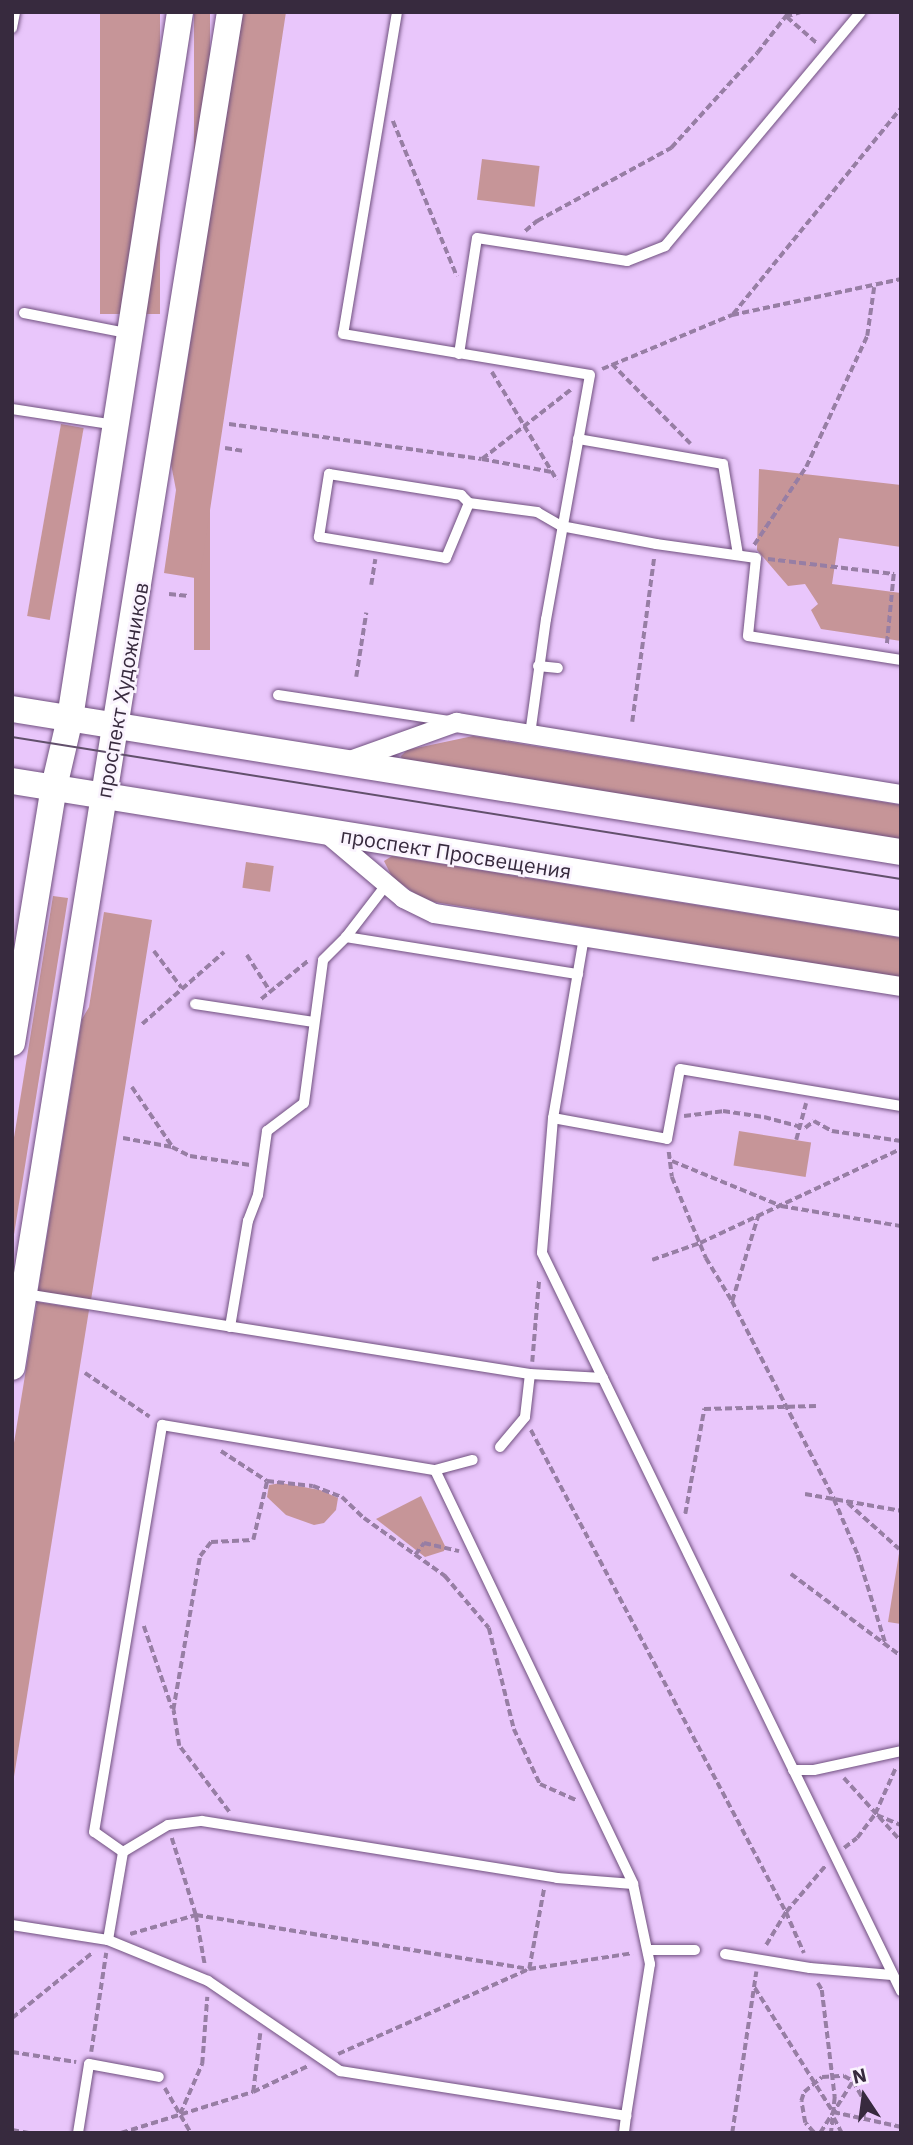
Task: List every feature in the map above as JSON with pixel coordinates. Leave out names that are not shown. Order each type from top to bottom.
[{"type":"street","points":[[12,1043],[54,787],[69,718],[180,12]]},
{"type":"street","name":"проспект Художников","points":[[12,1367],[104,795],[118,726],[230,12]]},
{"type":"street","points":[[12,709],[901,852]]},
{"type":"street","points":[[344,762],[456,722],[901,794]]},
{"type":"street","name":"проспект Просвещения","points":[[12,780],[901,924]]},
{"type":"street","points":[[325,832],[386,885],[416,906],[434,913],[901,986]]},
{"type":"lane","points":[[12,28],[15,12]]},
{"type":"lane","points":[[397,12],[343,334],[590,375],[561,526],[538,666],[530,735]]},
{"type":"lane","points":[[458,354],[477,238],[627,261],[665,246],[861,12]]},
{"type":"lane","points":[[24,313],[129,334]]},
{"type":"lane","points":[[12,409],[116,425]]},
{"type":"lane","points":[[578,439],[723,464],[747,556],[748,636],[901,660]]},
{"type":"lane","points":[[469,503],[446,558],[318,537],[329,474],[461,495],[469,503],[537,512],[561,526],[656,544],[747,556]]},
{"type":"lane","points":[[538,666],[558,668]]},
{"type":"lane","points":[[278,695],[456,722]]},
{"type":"lane","points":[[230,1327],[248,1221],[258,1195],[267,1131],[304,1103],[323,960],[346,937],[386,885]]},
{"type":"lane","points":[[346,937],[578,974]]},
{"type":"lane","points":[[584,937],[553,1118],[542,1253],[901,1991]]},
{"type":"lane","points":[[195,1004],[313,1022]]},
{"type":"lane","points":[[553,1118],[667,1139],[680,1069],[901,1106]]},
{"type":"lane","points":[[24,1294],[530,1374],[603,1378]]},
{"type":"lane","points":[[500,1447],[525,1417],[530,1374]]},
{"type":"lane","points":[[123,1852],[93,1832],[162,1425],[435,1470],[473,1460]]},
{"type":"lane","points":[[435,1470],[633,1884],[650,1964],[624,2133]]},
{"type":"lane","points":[[793,1770],[834,1766],[901,1751]]},
{"type":"lane","points":[[108,1940],[123,1852],[169,1825],[202,1821],[557,1878],[633,1884]]},
{"type":"lane","points":[[12,1925],[108,1940],[208,1981],[340,2071],[626,2116]]},
{"type":"lane","points":[[649,1950],[695,1950]]},
{"type":"lane","points":[[725,1954],[810,1968],[892,1975]]},
{"type":"lane","points":[[78,2133],[89,2064],[159,2077]]},
{"type":"path","points":[[510,243],[537,221],[671,148],[788,15],[802,12]]},
{"type":"path","points":[[788,15],[828,52]]},
{"type":"path","points":[[901,108],[732,315],[874,287],[901,279]]},
{"type":"path","points":[[379,116],[392,118],[467,301]]},
{"type":"path","points":[[874,287],[867,336],[806,467],[747,556],[894,574],[886,658]]},
{"type":"path","points":[[483,358],[567,496]]},
{"type":"path","points":[[612,364],[707,461]]},
{"type":"path","points":[[229,424],[482,459],[552,472]]},
{"type":"path","points":[[225,448],[245,451]]},
{"type":"path","points":[[632,722],[656,544]]},
{"type":"path","points":[[371,585],[377,546]]},
{"type":"path","points":[[169,594],[189,596]]},
{"type":"path","points":[[356,677],[366,613]]},
{"type":"path","points":[[154,951],[195,1004]]},
{"type":"path","points":[[142,1024],[224,952]]},
{"type":"path","points":[[247,955],[270,991]]},
{"type":"path","points":[[245,1012],[311,958]]},
{"type":"path","points":[[132,1087],[172,1147]]},
{"type":"path","points":[[796,1140],[809,1090]]},
{"type":"path","points":[[671,1119],[723,1111],[764,1117],[805,1128],[814,1121],[832,1131],[901,1140]]},
{"type":"path","points":[[123,1138],[172,1147],[190,1156],[262,1167]]},
{"type":"path","points":[[667,1139],[672,1177],[700,1243],[834,1499],[858,1555],[886,1645]]},
{"type":"path","points":[[652,1260],[700,1243],[901,1149]]},
{"type":"path","points":[[671,1160],[781,1206],[901,1226]]},
{"type":"path","points":[[732,1301],[758,1216]]},
{"type":"path","points":[[530,1374],[542,1253]]},
{"type":"path","points":[[85,1373],[162,1425]]},
{"type":"path","points":[[680,1540],[704,1409],[816,1406]]},
{"type":"path","points":[[530,1428],[786,1912],[822,1990],[832,2075],[831,2133]]},
{"type":"path","points":[[200,1431],[209,1443],[267,1481],[313,1486],[342,1497],[364,1518],[445,1576],[489,1628],[513,1730],[540,1784],[594,1807]]},
{"type":"path","points":[[173,1710],[200,1556],[211,1542],[253,1540],[267,1481]]},
{"type":"path","points":[[805,1494],[901,1511]]},
{"type":"path","points":[[846,1501],[899,1549]]},
{"type":"path","points":[[415,1555],[424,1543],[461,1552],[471,1547]]},
{"type":"path","points":[[791,1574],[901,1656]]},
{"type":"path","points":[[132,1592],[173,1710],[179,1746],[241,1828]]},
{"type":"path","points":[[834,1766],[901,1841]]},
{"type":"path","points":[[875,1814],[901,1825]]},
{"type":"path","points":[[169,1825],[196,1914],[208,1981],[202,2064],[180,2115]]},
{"type":"path","points":[[528,1969],[544,1889],[557,1878]]},
{"type":"path","points":[[12,2018],[108,1940],[196,1914],[528,1969]]},
{"type":"path","points":[[12,2052],[89,2064],[108,1940]]},
{"type":"path","points":[[121,2133],[253,2092],[528,1969],[649,1950]]},
{"type":"path","points":[[732,2133],[757,1960]]},
{"type":"path","points":[[754,1986],[842,2133]]},
{"type":"path","points":[[253,2092],[262,2017]]},
{"type":"path","points":[[814,2133],[805,2123],[801,2112],[804,2092],[813,2082],[832,2075],[853,2081],[864,2100],[864,2119]]},
{"type":"path","points":[[159,2077],[191,2133]]},
{"type":"path","points":[[820,2133],[853,2081]]},
{"type":"path","points":[[833,2114],[901,2127]]},
{"type":"path","points":[[12,2130],[29,2133]]},
{"type":"shaded area","points":[[100,12],[160,12],[160,314],[100,314]]},
{"type":"shaded area","points":[[194,12],[210,12],[210,650],[194,650]]},
{"type":"shaded area","points":[[243,12],[286,12],[201,569],[195,578],[164,573],[176,490],[171,464]]},
{"type":"shaded area","points":[[482,159],[540,166],[535,207],[477,200]]},
{"type":"shaded area","points":[[61,424],[84,428],[50,620],[27,616]]},
{"type":"shaded area","points":[[759,469],[901,485],[901,547],[839,538],[832,584],[901,593],[901,641],[821,629],[811,610],[818,604],[805,584],[788,586],[757,550]]},
{"type":"shaded area","points":[[473,736],[901,805],[901,842],[402,760],[401,756],[407,750]]},
{"type":"shaded area","points":[[392,856],[901,938],[901,978],[434,902],[417,895],[392,877],[384,861]]},
{"type":"shaded area","points":[[246,862],[274,866],[270,892],[242,888]]},
{"type":"shaded area","points":[[53,896],[68,898],[12,1247],[12,1150]]},
{"type":"shaded area","points":[[104,912],[152,920],[91,1300],[38,1292],[82,1019],[89,1007]]},
{"type":"shaded area","points":[[739,1131],[811,1142],[806,1177],[734,1166]]},
{"type":"shaded area","points":[[37,1302],[89,1310],[12,1789],[12,1455]]},
{"type":"shaded area","points":[[281,1483],[320,1490],[338,1498],[336,1510],[324,1523],[314,1525],[286,1515],[267,1497],[269,1485]]},
{"type":"shaded area","points":[[421,1496],[445,1546],[444,1551],[425,1557],[376,1519]]},
{"type":"shaded area","points":[[901,1541],[901,1624],[888,1622]]},
{"type":"tram line","points":[[12,737],[901,879]]}]
